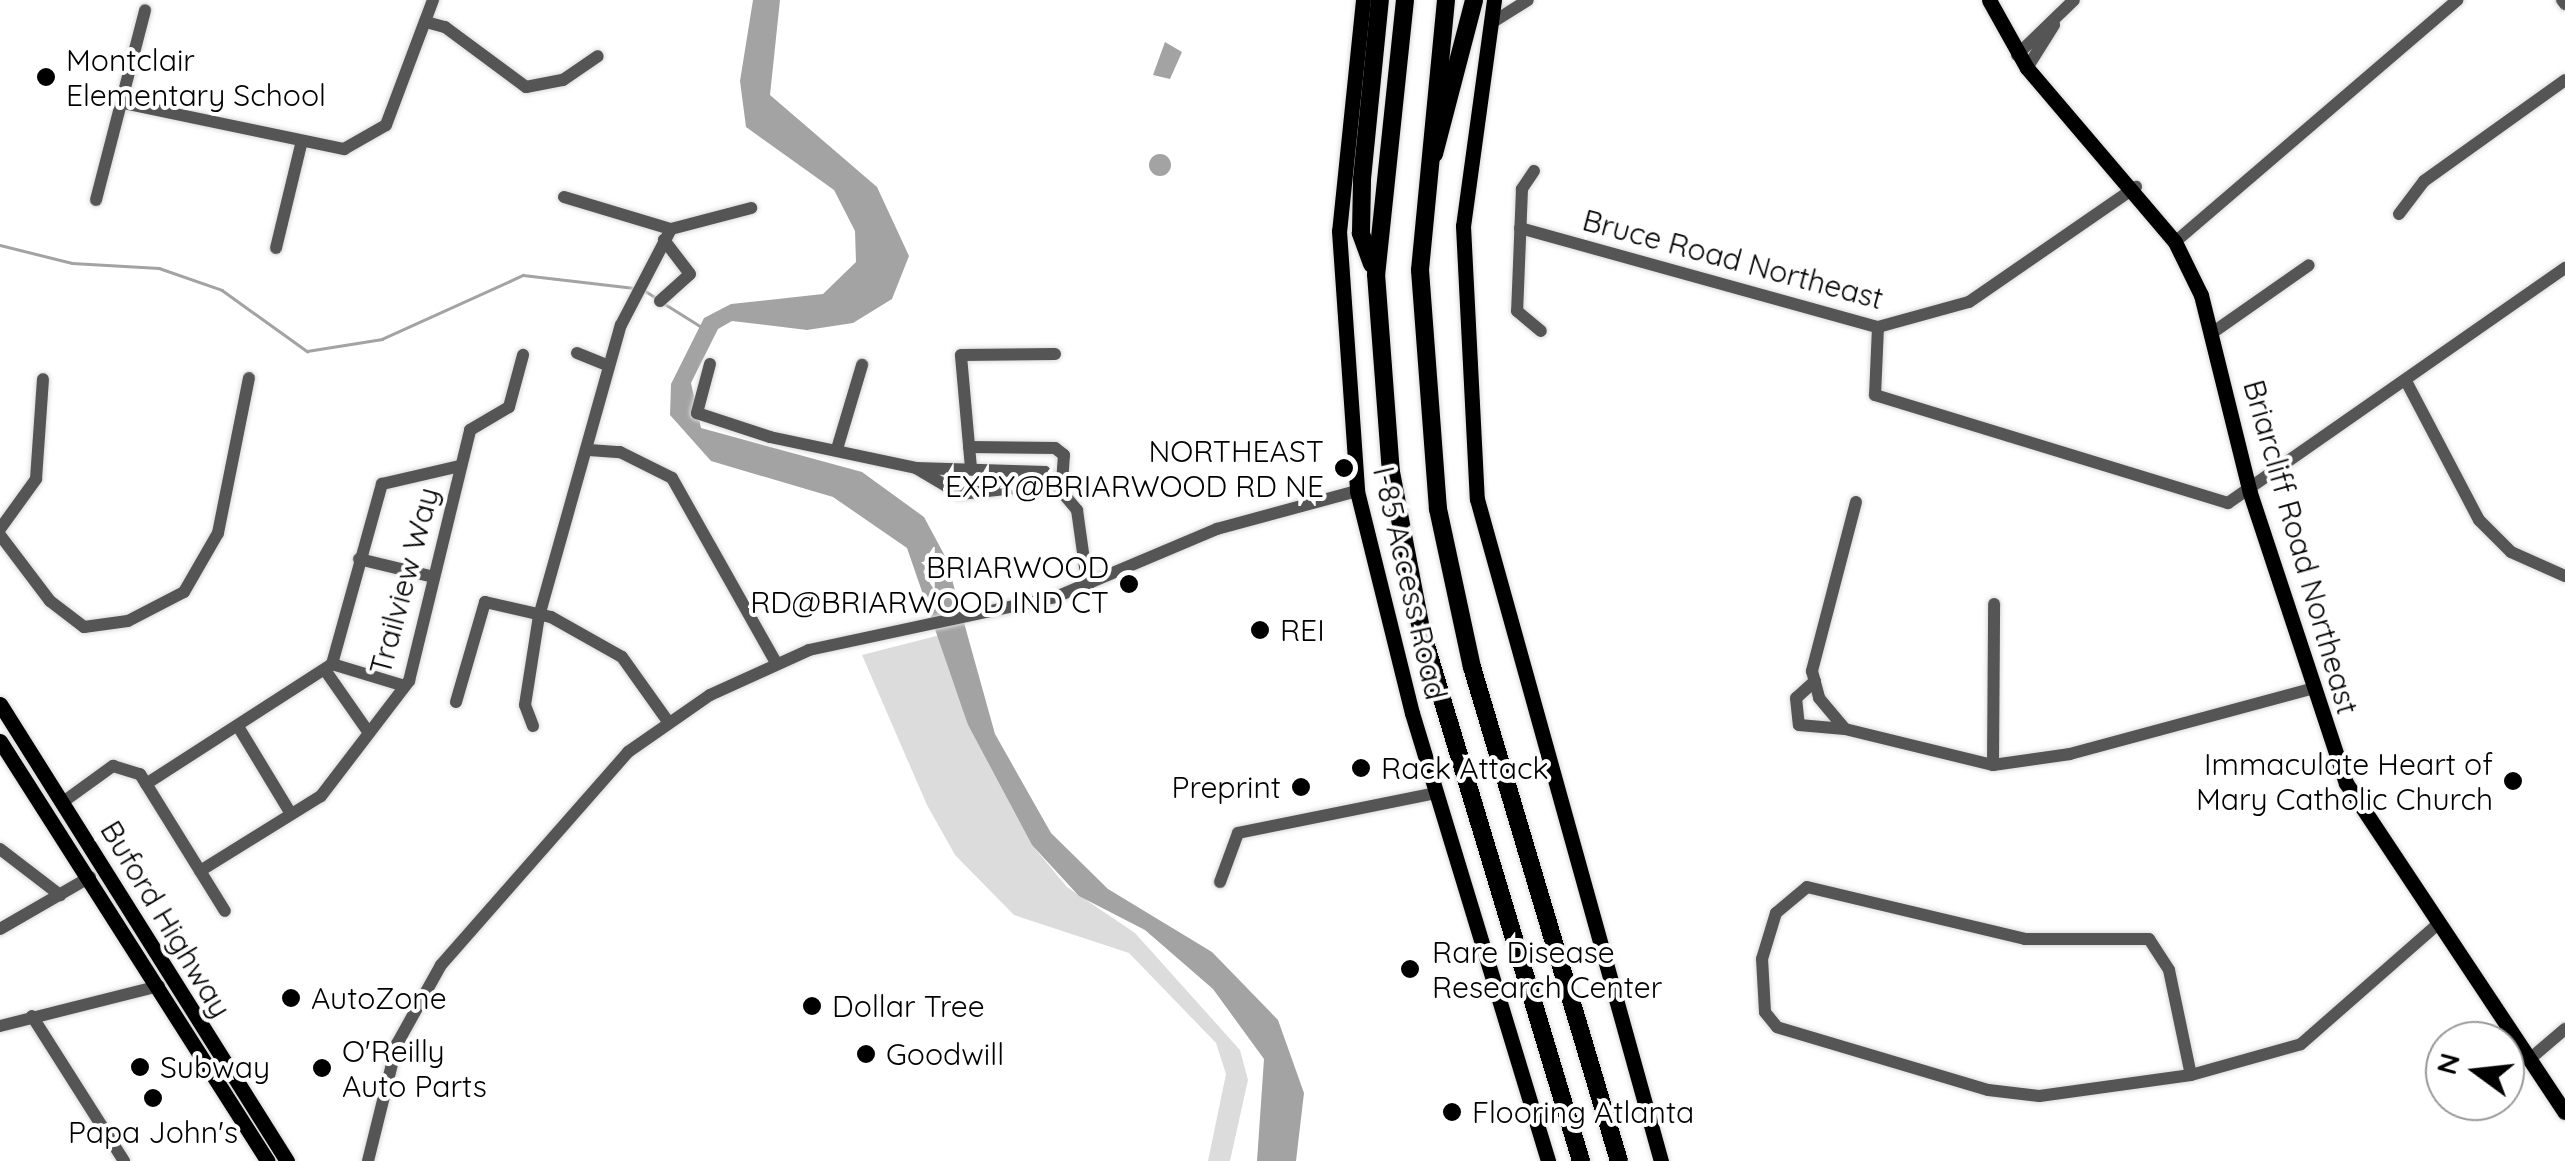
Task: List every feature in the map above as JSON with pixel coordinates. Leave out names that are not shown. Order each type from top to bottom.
[{"type":"highway","points":[[1376,274],[1361,233],[1380,0]]},
{"type":"highway","points":[[1404,0],[1376,274],[1390,472],[1422,629],[1581,1161]]},
{"type":"highway","points":[[1446,0],[1424,178],[1422,367],[1446,556],[1619,1161]]},
{"type":"highway","points":[[1424,178],[1452,106],[1474,0]]},
{"type":"main road","name":"I-85 Access Road","points":[[1362,0],[1339,231],[1357,491],[1437,793],[1548,1161]]},
{"type":"main road","points":[[1494,0],[1463,226],[1467,418],[1480,517],[1661,1161]]},
{"type":"main road","name":"Briarcliff Road Northeast","points":[[1990,1],[2022,61],[2136,188],[2175,242],[2212,333],[2250,493],[2311,689],[2360,811],[2565,1112]]},
{"type":"main road","name":"Buford Highway","points":[[0,704],[287,1161]]},
{"type":"main road","name":"Buford Highway","points":[[0,741],[268,1161]]},
{"type":"street","points":[[122,102],[301,146],[344,150],[386,125],[434,0]]},
{"type":"street","points":[[2022,61],[2048,47],[2054,22],[2074,0]]},
{"type":"street","points":[[2175,242],[2458,0]]},
{"type":"street","points":[[1489,29],[1518,1]]},
{"type":"street","points":[[96,200],[145,10]]},
{"type":"street","points":[[426,22],[446,26],[509,83],[526,87],[564,80],[598,56]]},
{"type":"street","points":[[2399,214],[2424,181],[2565,80]]},
{"type":"street","points":[[276,248],[301,146]]},
{"type":"street","points":[[1534,170],[1520,228],[1517,310],[1541,331]]},
{"type":"street","name":"Bruce Road Northeast","points":[[1520,228],[1878,327],[1968,302],[2136,188]]},
{"type":"street","points":[[564,197],[668,234],[751,208]]},
{"type":"street","points":[[660,302],[690,274],[668,234]]},
{"type":"street","points":[[533,726],[525,704],[540,616],[589,450],[607,365],[668,234]]},
{"type":"street","points":[[2212,333],[2309,265]]},
{"type":"street","points":[[1878,327],[1875,395],[2180,492],[2228,503],[2250,493],[2565,268]]},
{"type":"street","points":[[578,353],[607,365]]},
{"type":"street","points":[[972,468],[960,355],[1055,354]]},
{"type":"street","name":"Trailview Way","points":[[200,871],[322,796],[404,686],[470,430],[515,396],[522,355]]},
{"type":"street","points":[[710,364],[696,413],[916,468],[1014,466],[1062,483]]},
{"type":"street","points":[[837,449],[862,365]]},
{"type":"street","points":[[43,379],[36,479],[0,532],[50,601],[84,627],[128,620],[184,592],[213,550],[248,378]]},
{"type":"street","points":[[2406,381],[2479,520],[2511,552],[2565,576]]},
{"type":"street","points":[[969,447],[1055,448],[1064,455],[1062,483],[1077,510],[1088,588]]},
{"type":"street","points":[[589,450],[620,452],[672,478],[775,661]]},
{"type":"street","points":[[146,784],[329,667],[382,484],[460,466]]},
{"type":"street","points":[[916,468],[960,494],[1062,483]]},
{"type":"street","points":[[368,1161],[383,1084],[417,1000],[599,782],[669,723],[775,661],[880,632],[1088,588],[1218,529],[1357,491]]},
{"type":"street","points":[[1856,502],[1814,681],[1796,698],[1799,724],[1845,729],[1993,765],[2070,754],[2311,689]]},
{"type":"street","points":[[359,560],[434,578]]},
{"type":"street","points":[[456,702],[485,602],[540,616],[622,656],[669,723]]},
{"type":"street","points":[[1993,765],[1994,604]]},
{"type":"street","points":[[329,667],[404,686]]},
{"type":"street","points":[[329,667],[369,733]]},
{"type":"street","points":[[1814,681],[1845,729]]},
{"type":"street","points":[[238,728],[291,814]]},
{"type":"street","points":[[63,802],[113,766],[146,784],[225,911]]},
{"type":"street","points":[[1220,882],[1238,833],[1437,793]]},
{"type":"street","points":[[0,849],[60,894]]},
{"type":"street","points":[[0,929],[90,878]]},
{"type":"street","points":[[2191,1075],[2169,970],[2149,940],[2025,939],[1827,888],[1792,893],[1776,912],[1760,990],[1764,1012],[1794,1036],[2038,1096],[2191,1075],[2301,1044],[2439,923]]},
{"type":"street","points":[[0,1026],[158,986]]},
{"type":"street","points":[[32,1016],[124,1161]]},
{"type":"street","points":[[2531,1058],[2565,1028]]},
{"type":"shaded area","points":[[753,0],[780,0],[770,95],[877,187],[909,256],[892,299],[853,323],[807,330],[732,321],[718,329],[691,383],[701,428],[862,472],[924,517],[946,558],[995,734],[1051,833],[1108,889],[1212,952],[1278,1020],[1304,1093],[1296,1161],[1257,1161],[1264,1059],[1213,989],[1145,930],[1079,896],[1032,845],[968,725],[907,548],[833,497],[711,461],[670,415],[671,384],[704,318],[731,304],[823,294],[856,262],[855,231],[834,190],[746,127],[740,81]]},
{"type":"shaded area","points":[[1165,42],[1182,52],[1170,79],[1153,75]]},
{"type":"shaded area","points":[[1160,154],[1168,157],[1168,173],[1160,176],[1152,173],[1149,165],[1152,157]]},
{"type":"shaded area","points":[[940,635],[968,725],[1032,845],[1067,887],[1135,933],[1240,1050],[1248,1080],[1230,1161],[1208,1161],[1226,1074],[1216,1043],[1129,953],[1014,915],[955,855],[927,805],[862,655]]},
{"type":"waterway","points":[[0,245],[72,263],[159,268],[222,290],[307,351],[382,339],[523,275],[636,288]]},
{"type":"waterway","points":[[644,290],[658,299]]},
{"type":"waterway","points":[[665,304],[700,326]]},
{"type":"place","name":"Montclair Elementary School","points":[[46,77]]},
{"type":"place","name":"NORTHEAST EXPY@BRIARWOOD RD NE","points":[[1344,468]]},
{"type":"place","name":"BRIARWOOD RD@BRIARWOOD IND CT","points":[[1129,584]]},
{"type":"place","name":"REI","points":[[1260,630]]},
{"type":"place","name":"Rack Attack","points":[[1361,768]]},
{"type":"place","name":"Immaculate Heart of Mary Catholic Church","points":[[2513,781]]},
{"type":"place","name":"Preprint","points":[[1301,787]]},
{"type":"place","name":"Rare Disease Research Center","points":[[1410,969]]},
{"type":"place","name":"AutoZone","points":[[291,998]]},
{"type":"place","name":"Dollar Tree","points":[[812,1006]]},
{"type":"place","name":"Goodwill","points":[[866,1054]]},
{"type":"place","name":"Subway","points":[[140,1067]]},
{"type":"place","name":"O'Reilly Auto Parts","points":[[322,1068]]},
{"type":"place","name":"Papa John's","points":[[153,1098]]},
{"type":"place","name":"Flooring Atlanta","points":[[1452,1112]]}]
